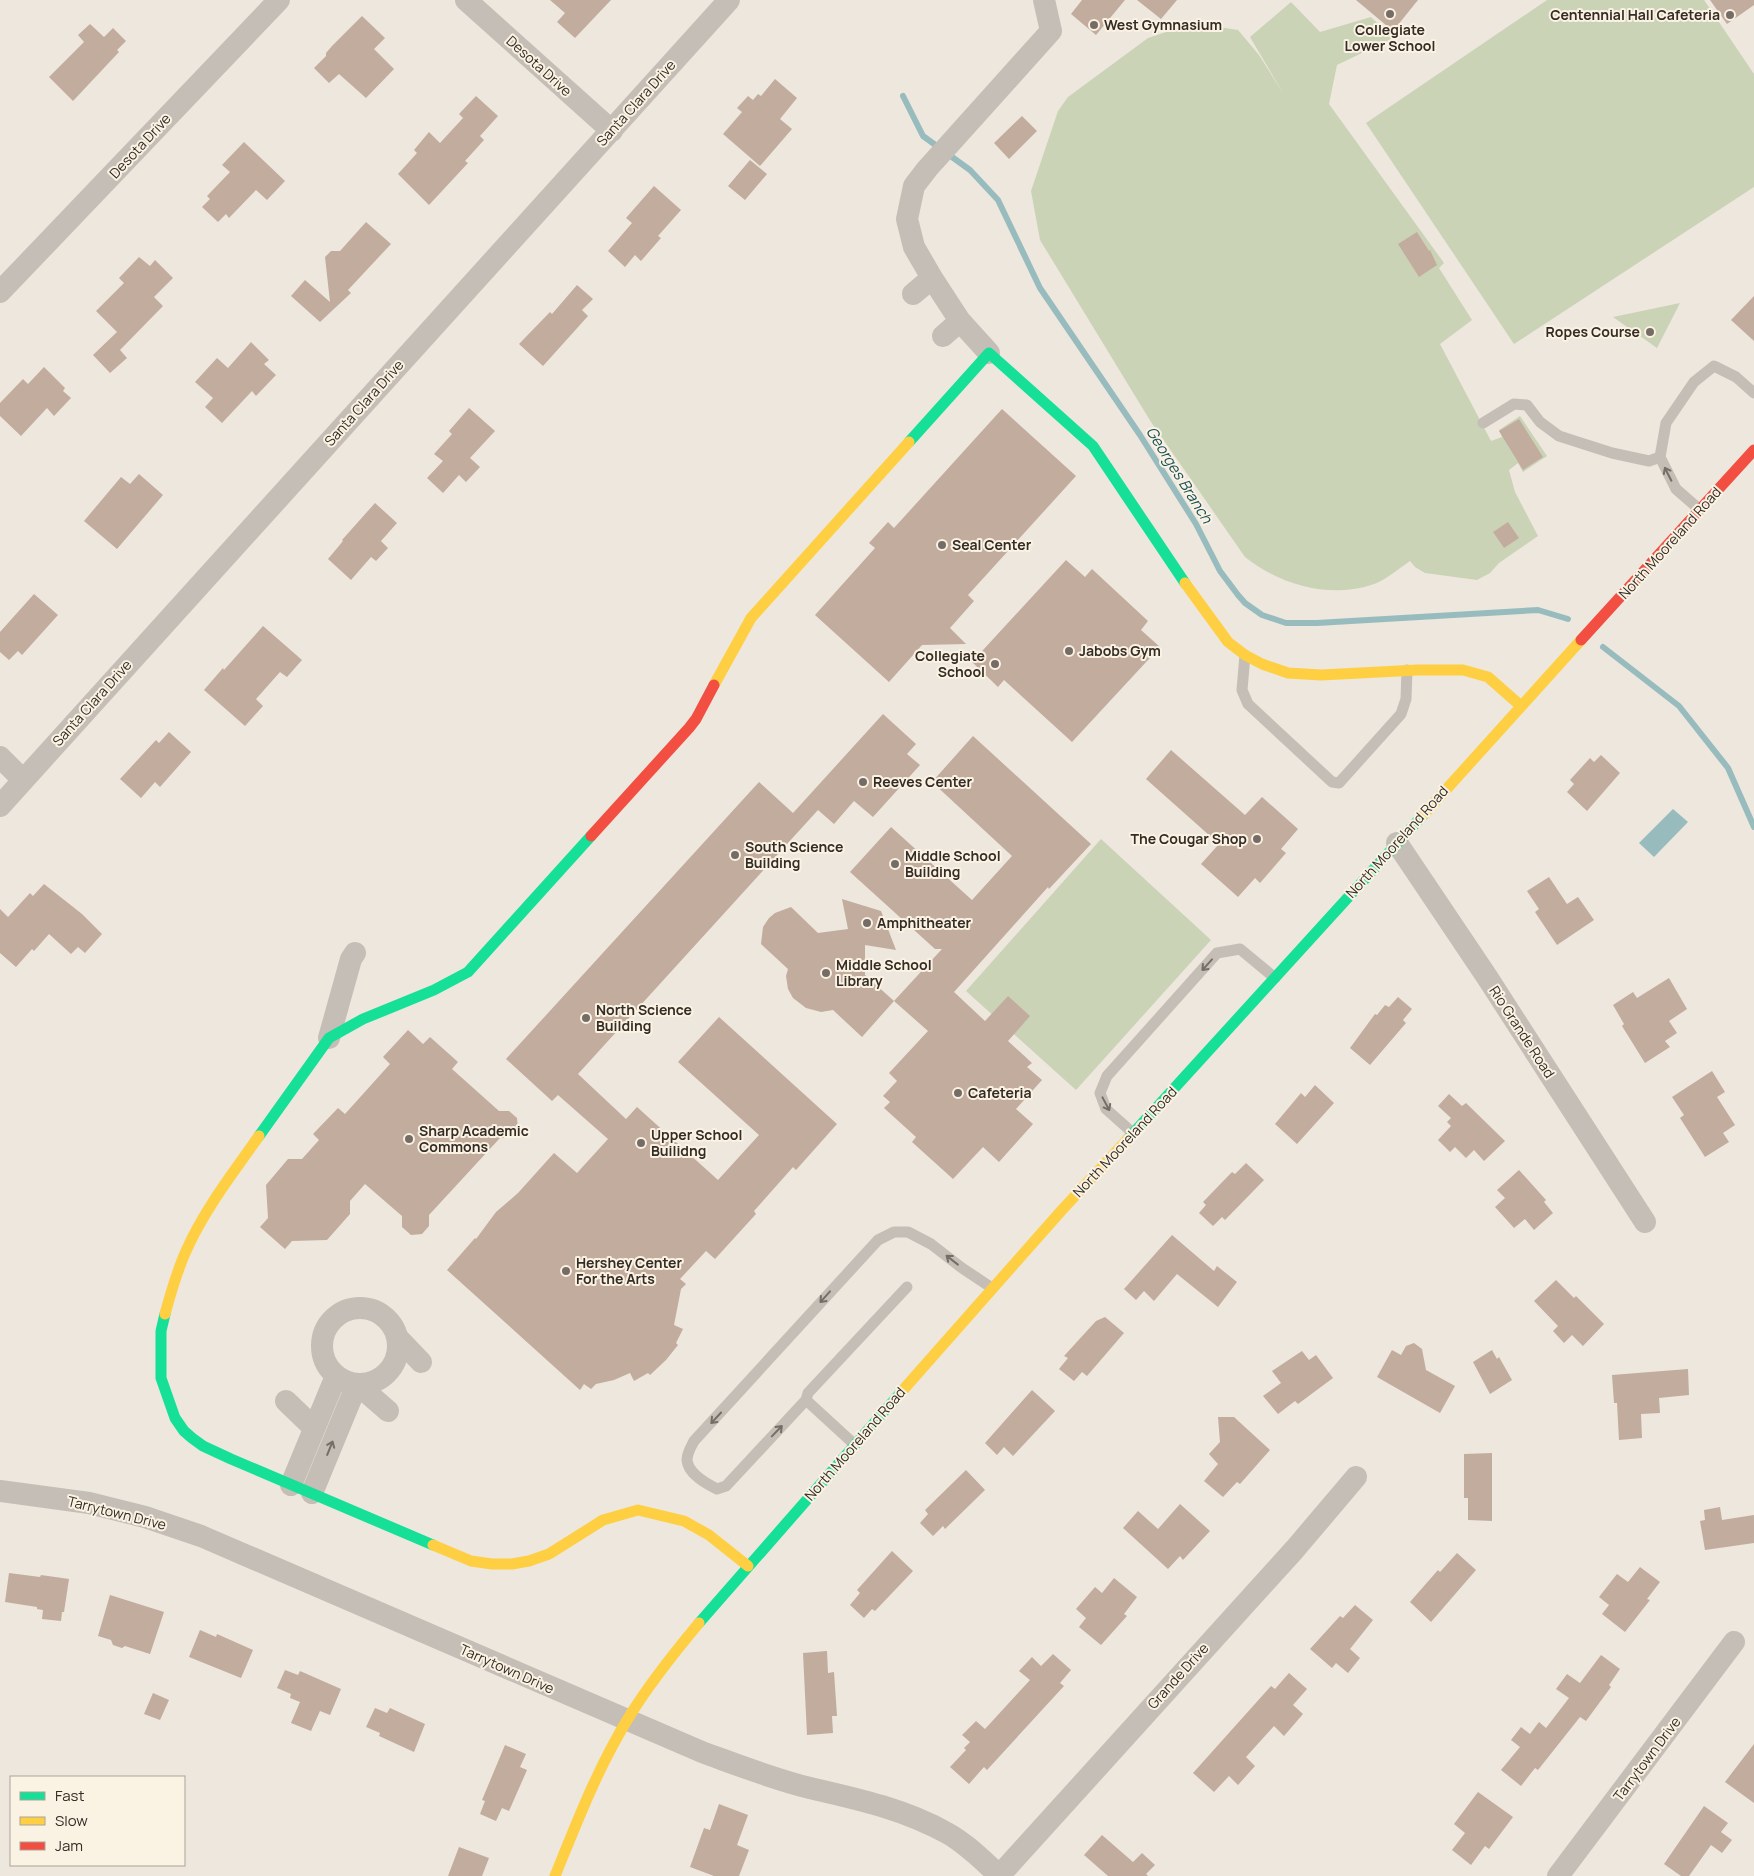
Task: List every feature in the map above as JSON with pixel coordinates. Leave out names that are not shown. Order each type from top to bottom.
[{"type":"street","name":"Desota Drive","points":[[0,292],[279,0]]},
{"type":"street","name":"Desota Drive","points":[[466,0],[612,131]]},
{"type":"street","name":"Santa Clara Drive","points":[[0,806],[729,0]]},
{"type":"street","points":[[1044,0],[1051,31],[952,140],[914,186],[907,219],[914,247],[960,321],[989,353],[1093,446],[1207,615],[1228,642],[1245,656],[1288,673],[1321,675],[1407,670],[1463,670],[1488,677],[1520,706]]},
{"type":"street","points":[[913,294],[932,278]]},
{"type":"street","points":[[943,336],[960,321]]},
{"type":"street","points":[[329,1038],[347,1026],[445,985],[468,972],[689,728],[696,719],[751,618],[989,353]]},
{"type":"street","name":"North Mooreland Road","points":[[555,1876],[591,1789],[628,1718],[664,1666],[748,1566],[1061,1211],[1134,1134],[1754,450]]},
{"type":"street","points":[[0,757],[23,780]]},
{"type":"street","name":"Rio Grande Road","points":[[1397,843],[1644,1222]]},
{"type":"street","points":[[355,954],[351,959],[329,1038],[222,1188],[186,1250],[174,1280],[161,1331],[161,1378],[175,1418],[184,1431],[203,1446],[471,1561],[492,1564],[512,1564],[529,1561],[549,1554],[603,1520],[638,1510],[663,1514],[684,1522],[709,1535],[748,1566]]},
{"type":"street","points":[[360,1308],[376,1312],[386,1318],[393,1327],[397,1337],[398,1349],[396,1360],[389,1371],[369,1384],[346,1382],[328,1368],[323,1358],[322,1336],[327,1326],[343,1311],[360,1308]]},
{"type":"street","points":[[397,1337],[421,1362]]},
{"type":"street","points":[[291,1484],[336,1376]]},
{"type":"street","points":[[312,1493],[357,1384]]},
{"type":"street","points":[[357,1384],[388,1411]]},
{"type":"street","points":[[286,1401],[314,1428]]},
{"type":"street","name":"Grande Drive","points":[[1000,1876],[1295,1549],[1356,1477]]},
{"type":"street","name":"Tarrytown Drive","points":[[0,1491],[89,1503],[145,1517],[202,1536],[562,1693],[628,1718],[702,1752],[762,1775],[871,1802],[913,1816],[955,1838],[1000,1876]]},
{"type":"street","name":"Tarrytown Drive","points":[[1558,1876],[1734,1642]]},
{"type":"lane","points":[[1700,510],[1676,489],[1660,457],[1666,423],[1694,382],[1714,366],[1736,377],[1754,393]]},
{"type":"lane","points":[[1483,423],[1514,404],[1527,405],[1540,422],[1559,436],[1612,453],[1649,461],[1660,457]]},
{"type":"lane","points":[[1245,656],[1242,690],[1248,704],[1332,782],[1339,783],[1401,714],[1406,699],[1407,670]]},
{"type":"lane","points":[[1134,1134],[1106,1108],[1100,1093],[1107,1076],[1217,953],[1240,950],[1275,978]]},
{"type":"lane","points":[[907,1287],[808,1393],[806,1400],[726,1486],[717,1489],[706,1484],[692,1471],[687,1460],[694,1441],[878,1240],[894,1232],[908,1232],[932,1244],[962,1268],[992,1288]]},
{"type":"lane","points":[[806,1400],[854,1444]]},
{"type":"green space","points":[[1547,0],[1704,0],[1754,74],[1754,187],[1514,344],[1366,123]]},
{"type":"green space","points":[[1291,2],[1320,32],[1371,17],[1393,38],[1337,65],[1329,104],[1444,263],[1439,268],[1472,320],[1440,344],[1491,441],[1502,437],[1499,430],[1520,416],[1547,456],[1523,472],[1518,463],[1509,470],[1515,492],[1538,536],[1499,563],[1490,573],[1477,580],[1425,573],[1415,567],[1410,561],[1386,578],[1371,585],[1355,589],[1321,589],[1305,586],[1273,575],[1245,557],[1151,422],[1040,240],[1031,191],[1058,111],[1068,97],[1148,38],[1193,23],[1238,30],[1259,55],[1283,93],[1250,37]]},
{"type":"green space","name":"Ropes Course","points":[[1680,303],[1657,348],[1613,317]]},
{"type":"green space","points":[[1101,839],[1211,940],[1076,1090],[966,991]]},
{"type":"water","points":[[1673,809],[1688,822],[1654,857],[1639,843]]},
{"type":"building","points":[[550,0],[611,0],[575,38],[557,22],[565,13]]},
{"type":"building","name":"West Gymnasium","points":[[1082,0],[1125,0],[1096,35],[1071,14]]},
{"type":"building","name":"West Gymnasium","points":[[1137,0],[1177,0],[1161,19]]},
{"type":"building","name":"Collegiate Lower School","points":[[1356,0],[1418,0],[1393,31]]},
{"type":"building","name":"Centennial Hall Cafeteria","points":[[1710,0],[1754,0],[1754,5],[1727,24]]},
{"type":"building","points":[[362,16],[385,38],[374,49],[394,69],[366,98],[339,74],[329,83],[314,68],[326,56],[326,53],[332,46]]},
{"type":"building","points":[[90,24],[104,37],[113,28],[126,41],[117,50],[119,52],[73,101],[49,77],[84,42],[78,35]]},
{"type":"building","points":[[775,79],[797,98],[780,119],[792,129],[760,166],[723,134],[742,112],[737,108],[748,96],[753,100],[758,94],[761,96]]},
{"type":"building","points":[[476,96],[498,116],[480,136],[484,140],[465,161],[468,163],[429,205],[398,174],[417,153],[414,150],[429,132],[440,143],[463,118],[459,114]]},
{"type":"building","points":[[1022,116],[1037,131],[1009,159],[994,143]]},
{"type":"building","points":[[244,142],[285,181],[267,200],[256,190],[229,218],[226,214],[218,222],[202,207],[210,199],[207,196],[230,172],[222,165]]},
{"type":"building","points":[[750,160],[767,174],[745,200],[728,186]]},
{"type":"building","points":[[654,186],[681,210],[658,236],[661,238],[641,261],[635,255],[625,267],[608,251],[632,223],[626,218]]},
{"type":"building","points":[[366,222],[391,244],[348,290],[351,293],[320,322],[291,296],[305,280],[330,302],[325,257],[331,251],[340,251]]},
{"type":"building","points":[[1417,232],[1430,250],[1437,265],[1419,277],[1398,244]]},
{"type":"building","points":[[139,257],[150,266],[155,260],[173,278],[154,297],[163,306],[120,350],[127,358],[110,373],[93,355],[117,332],[96,311],[124,283],[119,278]]},
{"type":"building","points":[[577,285],[593,299],[582,310],[588,316],[543,366],[519,344],[550,312],[552,314]]},
{"type":"building","points":[[1754,296],[1754,341],[1731,320]]},
{"type":"building","points":[[251,342],[269,360],[264,364],[276,375],[256,396],[252,391],[222,423],[205,407],[213,398],[195,382],[217,358],[228,368]]},
{"type":"building","points":[[44,367],[65,388],[63,391],[71,398],[54,416],[47,408],[21,436],[0,416],[0,403],[23,379],[28,384]]},
{"type":"building","points":[[469,408],[495,431],[470,458],[480,467],[466,482],[459,475],[443,493],[427,478],[443,461],[434,454],[452,434],[449,431]]},
{"type":"building","name":"Seal Center","points":[[1002,409],[1076,476],[968,595],[974,601],[950,628],[966,644],[922,645],[889,682],[815,615],[875,548],[869,543],[888,522],[894,528]]},
{"type":"building","points":[[1519,419],[1543,457],[1523,470],[1499,431]]},
{"type":"building","points":[[139,474],[163,495],[117,549],[84,521],[121,477],[130,484]]},
{"type":"building","points":[[375,503],[397,523],[381,541],[388,548],[376,561],[371,557],[351,580],[328,559]]},
{"type":"building","points":[[1508,522],[1519,538],[1504,548],[1493,532]]},
{"type":"building","name":"Jabobs Gym","points":[[1066,560],[1085,577],[1092,569],[1148,621],[1141,630],[1160,647],[1072,742],[1004,680],[998,687],[972,662]]},
{"type":"building","points":[[34,594],[58,615],[22,655],[18,651],[9,660],[0,652],[0,632]]},
{"type":"building","points":[[263,626],[302,660],[287,677],[280,672],[256,699],[263,706],[245,726],[204,690]]},
{"type":"building","points":[[883,714],[916,744],[907,754],[920,765],[873,817],[854,801],[834,824],[818,810],[578,1074],[626,1119],[637,1107],[718,1180],[759,1135],[678,1062],[719,1017],[837,1124],[796,1170],[793,1167],[754,1211],[756,1214],[715,1259],[706,1251],[680,1279],[686,1284],[681,1289],[674,1325],[683,1329],[676,1343],[678,1345],[666,1360],[650,1375],[648,1373],[634,1381],[630,1373],[614,1380],[596,1384],[591,1389],[584,1384],[580,1390],[447,1270],[476,1239],[496,1212],[518,1193],[554,1153],[577,1173],[608,1139],[558,1095],[552,1101],[506,1059],[759,782],[793,813]]},
{"type":"building","points":[[169,732],[191,752],[160,787],[155,782],[141,798],[120,779],[156,740],[159,743]]},
{"type":"building","points":[[973,736],[1091,844],[1049,889],[1048,887],[954,992],[985,1021],[1008,996],[1030,1016],[1008,1041],[1032,1063],[1027,1067],[1042,1080],[1016,1109],[1033,1124],[999,1162],[983,1147],[953,1179],[912,1142],[916,1137],[884,1108],[890,1102],[883,1096],[897,1081],[889,1073],[928,1031],[894,1001],[942,949],[935,949],[850,872],[891,827],[972,900],[1012,856],[932,782]]},
{"type":"building","points":[[1171,750],[1245,815],[1262,797],[1298,829],[1281,849],[1286,853],[1260,883],[1255,878],[1238,897],[1201,864],[1219,844],[1146,779]]},
{"type":"building","points":[[1601,755],[1620,773],[1587,811],[1567,792],[1574,784],[1570,780],[1590,758],[1594,762]]},
{"type":"building","points":[[1549,877],[1567,904],[1578,897],[1594,920],[1557,945],[1535,912],[1539,909],[1527,891]]},
{"type":"building","points":[[44,884],[82,914],[102,934],[85,953],[78,947],[71,954],[49,934],[16,967],[0,953],[0,909],[8,917],[30,893],[33,896]]},
{"type":"building","name":"Middle School Library","points":[[842,899],[881,911],[896,950],[865,945],[865,975],[894,1001],[862,1037],[833,1010],[821,1012],[806,1008],[793,998],[788,989],[786,976],[788,969],[761,944],[763,927],[775,913],[791,907],[818,933],[848,929]]},
{"type":"building","points":[[1669,978],[1687,1009],[1669,1021],[1677,1033],[1665,1041],[1670,1047],[1645,1063],[1622,1026],[1624,1024],[1613,1005],[1633,992],[1637,998]]},
{"type":"building","points":[[1398,997],[1412,1009],[1403,1020],[1406,1023],[1370,1065],[1350,1048],[1375,1014],[1377,1015],[1385,1005],[1389,1007]]},
{"type":"building","name":"Sharp Academic Commons","points":[[408,1030],[423,1044],[430,1037],[458,1062],[452,1069],[499,1111],[509,1111],[517,1118],[518,1129],[510,1138],[500,1138],[429,1215],[429,1226],[422,1234],[411,1235],[402,1227],[402,1216],[365,1184],[350,1201],[350,1214],[327,1240],[292,1241],[285,1249],[260,1227],[268,1218],[266,1185],[288,1159],[302,1159],[319,1140],[313,1134],[338,1108],[345,1114],[390,1064],[383,1057]]},
{"type":"building","points":[[1712,1071],[1725,1092],[1717,1097],[1735,1125],[1723,1133],[1729,1142],[1705,1157],[1680,1118],[1684,1115],[1672,1097]]},
{"type":"building","points":[[1315,1085],[1334,1103],[1297,1144],[1275,1124],[1301,1093],[1305,1097]]},
{"type":"building","points":[[1449,1094],[1462,1106],[1466,1103],[1505,1141],[1484,1161],[1474,1150],[1466,1158],[1455,1147],[1450,1152],[1438,1140],[1451,1126],[1447,1122],[1451,1118],[1438,1106]]},
{"type":"building","points":[[1246,1163],[1264,1180],[1225,1220],[1222,1217],[1213,1226],[1199,1213],[1206,1205],[1203,1202],[1232,1172],[1235,1174]]},
{"type":"building","points":[[1519,1170],[1546,1200],[1544,1202],[1553,1213],[1534,1230],[1525,1219],[1514,1228],[1495,1207],[1505,1198],[1497,1190]]},
{"type":"building","points":[[1172,1235],[1214,1271],[1217,1266],[1237,1282],[1218,1307],[1177,1274],[1154,1301],[1144,1291],[1136,1300],[1124,1289]]},
{"type":"building","points":[[1556,1280],[1574,1298],[1576,1296],[1604,1324],[1583,1346],[1572,1335],[1564,1343],[1553,1331],[1558,1326],[1534,1301]]},
{"type":"building","points":[[1105,1317],[1124,1333],[1087,1376],[1082,1372],[1074,1381],[1059,1369],[1068,1358],[1064,1356],[1096,1321]]},
{"type":"building","points":[[1414,1343],[1422,1349],[1426,1370],[1455,1386],[1440,1413],[1377,1377],[1392,1350],[1401,1355],[1406,1346]]},
{"type":"building","points":[[1492,1350],[1497,1359],[1499,1357],[1512,1380],[1490,1394],[1473,1362]]},
{"type":"building","points":[[1302,1351],[1309,1360],[1316,1355],[1333,1378],[1298,1404],[1295,1401],[1278,1414],[1263,1396],[1281,1383],[1272,1371]]},
{"type":"building","points":[[1688,1369],[1689,1395],[1659,1398],[1660,1413],[1641,1414],[1642,1438],[1619,1440],[1617,1403],[1614,1403],[1612,1375]]},
{"type":"building","points":[[1032,1390],[1055,1411],[1013,1456],[1004,1447],[997,1455],[985,1443]]},
{"type":"building","points":[[1218,1417],[1234,1417],[1270,1450],[1240,1484],[1237,1482],[1223,1497],[1204,1481],[1218,1464],[1209,1454],[1220,1442]]},
{"type":"building","points":[[1492,1453],[1492,1521],[1468,1520],[1468,1498],[1464,1498],[1464,1454]]},
{"type":"building","points":[[966,1470],[985,1490],[945,1529],[943,1526],[933,1536],[920,1523],[928,1514],[925,1510]]},
{"type":"building","points":[[1180,1504],[1210,1531],[1183,1560],[1180,1556],[1168,1569],[1123,1528],[1138,1511],[1158,1529]]},
{"type":"building","points":[[1720,1507],[1722,1520],[1754,1515],[1754,1543],[1705,1550],[1700,1521],[1705,1520],[1704,1510]]},
{"type":"building","points":[[892,1551],[913,1571],[875,1611],[872,1609],[864,1618],[850,1605],[860,1593],[857,1590]]},
{"type":"building","points":[[1457,1553],[1476,1570],[1431,1622],[1410,1602],[1438,1570],[1440,1572]]},
{"type":"building","points":[[1640,1567],[1660,1582],[1647,1599],[1650,1600],[1625,1632],[1602,1614],[1609,1605],[1599,1597],[1617,1574],[1628,1582]]},
{"type":"building","points":[[9,1573],[69,1579],[61,1621],[42,1619],[43,1610],[37,1609],[37,1607],[5,1602]]},
{"type":"building","points":[[1114,1578],[1137,1597],[1124,1614],[1127,1616],[1101,1645],[1079,1627],[1086,1618],[1076,1609],[1095,1587],[1102,1593]]},
{"type":"building","points":[[110,1595],[164,1612],[150,1654],[125,1646],[122,1648],[113,1645],[111,1640],[98,1636]]},
{"type":"building","points":[[1355,1605],[1373,1620],[1350,1649],[1360,1658],[1348,1673],[1336,1663],[1332,1668],[1310,1649],[1340,1616],[1343,1618]]},
{"type":"building","points":[[200,1630],[216,1637],[217,1634],[253,1650],[241,1678],[189,1657]]},
{"type":"building","points":[[827,1651],[828,1673],[834,1672],[837,1716],[832,1716],[833,1733],[807,1735],[803,1653]]},
{"type":"building","points":[[1053,1654],[1071,1670],[1060,1683],[1064,1686],[987,1770],[984,1767],[969,1784],[950,1767],[966,1750],[964,1748],[970,1742],[962,1735],[976,1721],[985,1729],[1030,1680],[1019,1671],[1032,1657],[1041,1666]]},
{"type":"building","points":[[1601,1655],[1620,1669],[1609,1685],[1611,1687],[1586,1721],[1580,1717],[1538,1770],[1535,1768],[1521,1786],[1501,1770],[1520,1747],[1511,1740],[1521,1727],[1530,1734],[1539,1722],[1546,1728],[1569,1698],[1556,1689],[1567,1674],[1580,1683]]},
{"type":"building","points":[[285,1670],[298,1675],[300,1671],[341,1689],[330,1715],[320,1711],[311,1731],[291,1723],[300,1702],[290,1698],[291,1694],[277,1688]]},
{"type":"building","points":[[1289,1673],[1307,1689],[1293,1705],[1303,1714],[1284,1736],[1274,1726],[1246,1757],[1255,1766],[1238,1785],[1229,1776],[1214,1792],[1193,1773],[1271,1686],[1275,1689]]},
{"type":"building","points":[[153,1693],[169,1700],[160,1720],[144,1714]]},
{"type":"building","points":[[375,1708],[387,1713],[390,1708],[425,1724],[414,1752],[379,1736],[380,1733],[366,1727]]},
{"type":"building","points":[[1754,1744],[1754,1803],[1725,1782]]},
{"type":"building","points":[[505,1745],[526,1754],[520,1767],[527,1770],[509,1811],[502,1808],[496,1821],[480,1814],[485,1801],[482,1800]]},
{"type":"building","points":[[1478,1792],[1513,1817],[1489,1849],[1485,1846],[1471,1865],[1452,1850],[1465,1833],[1454,1824]]},
{"type":"building","points":[[719,1804],[748,1815],[737,1845],[749,1850],[739,1876],[714,1876],[690,1867],[704,1828],[710,1830]]},
{"type":"building","points":[[1704,1806],[1728,1823],[1721,1832],[1732,1840],[1722,1853],[1711,1845],[1689,1876],[1681,1876],[1664,1864]]},
{"type":"building","points":[[1102,1835],[1133,1862],[1142,1853],[1155,1865],[1146,1874],[1148,1876],[1108,1876],[1084,1855]]},
{"type":"building","points":[[459,1847],[489,1858],[482,1876],[448,1876]]},
{"type":"waterway","name":"Georges Branch","points":[[903,96],[923,136],[970,170],[998,200],[1040,288],[1140,435],[1196,524],[1220,571],[1245,603],[1262,615],[1286,623],[1317,623],[1538,610],[1568,619]]},
{"type":"waterway","name":"Georges Branch","points":[[1603,647],[1679,706],[1728,768],[1754,827]]},
{"type":"traffic: fast","points":[[909,442],[989,353],[1093,446],[1185,583]]},
{"type":"traffic: fast","points":[[1128,1139],[1424,814]]},
{"type":"traffic: fast","points":[[259,1136],[329,1038],[363,1019],[434,990],[468,972],[591,836]]},
{"type":"traffic: fast","points":[[165,1314],[161,1331],[161,1378],[175,1418],[184,1431],[192,1438],[203,1446],[231,1459],[433,1545]]},
{"type":"traffic: fast","points":[[699,1623],[903,1390]]},
{"type":"traffic: slow","points":[[714,685],[751,618],[909,442]]},
{"type":"traffic: slow","points":[[1185,583],[1228,642],[1245,655],[1262,664],[1288,673],[1321,675],[1418,670],[1463,670],[1488,677],[1521,706]]},
{"type":"traffic: slow","points":[[1424,814],[1581,640]]},
{"type":"traffic: slow","points":[[165,1314],[180,1266],[193,1236],[220,1192],[259,1136]]},
{"type":"traffic: slow","points":[[903,1390],[1061,1211],[1128,1139]]},
{"type":"traffic: slow","points":[[433,1545],[471,1561],[512,1564],[529,1561],[549,1554],[603,1520],[638,1510],[684,1521],[709,1535],[748,1566]]},
{"type":"traffic: slow","points":[[555,1876],[607,1755],[653,1681],[699,1623]]},
{"type":"traffic: jam","points":[[1581,640],[1754,450]]},
{"type":"traffic: jam","points":[[591,836],[689,728],[696,719],[714,685]]},
{"type":"place","name":"Collegiate Lower School","points":[[1390,14]]},
{"type":"place","name":"Centennial Hall Cafeteria","points":[[1730,15]]},
{"type":"place","name":"West Gymnasium","points":[[1094,25]]},
{"type":"place","name":"Ropes Course","points":[[1650,332]]},
{"type":"place","name":"Seal Center","points":[[942,545]]},
{"type":"place","name":"Jabobs Gym","points":[[1069,651]]},
{"type":"place","name":"Collegiate School","points":[[995,664]]},
{"type":"place","name":"Reeves Center","points":[[863,782]]},
{"type":"place","name":"The Cougar Shop","points":[[1257,839]]},
{"type":"place","name":"South Science Building","points":[[735,855]]},
{"type":"place","name":"Middle School Building","points":[[895,864]]},
{"type":"place","name":"Amphitheater","points":[[867,923]]},
{"type":"place","name":"Middle School Library","points":[[826,973]]},
{"type":"place","name":"North Science Building","points":[[586,1018]]},
{"type":"place","name":"Cafeteria","points":[[958,1093]]},
{"type":"place","name":"Sharp Academic Commons","points":[[409,1139]]},
{"type":"place","name":"Upper School Builidng","points":[[641,1143]]},
{"type":"place","name":"Hershey Center For the Arts","points":[[566,1271]]}]
